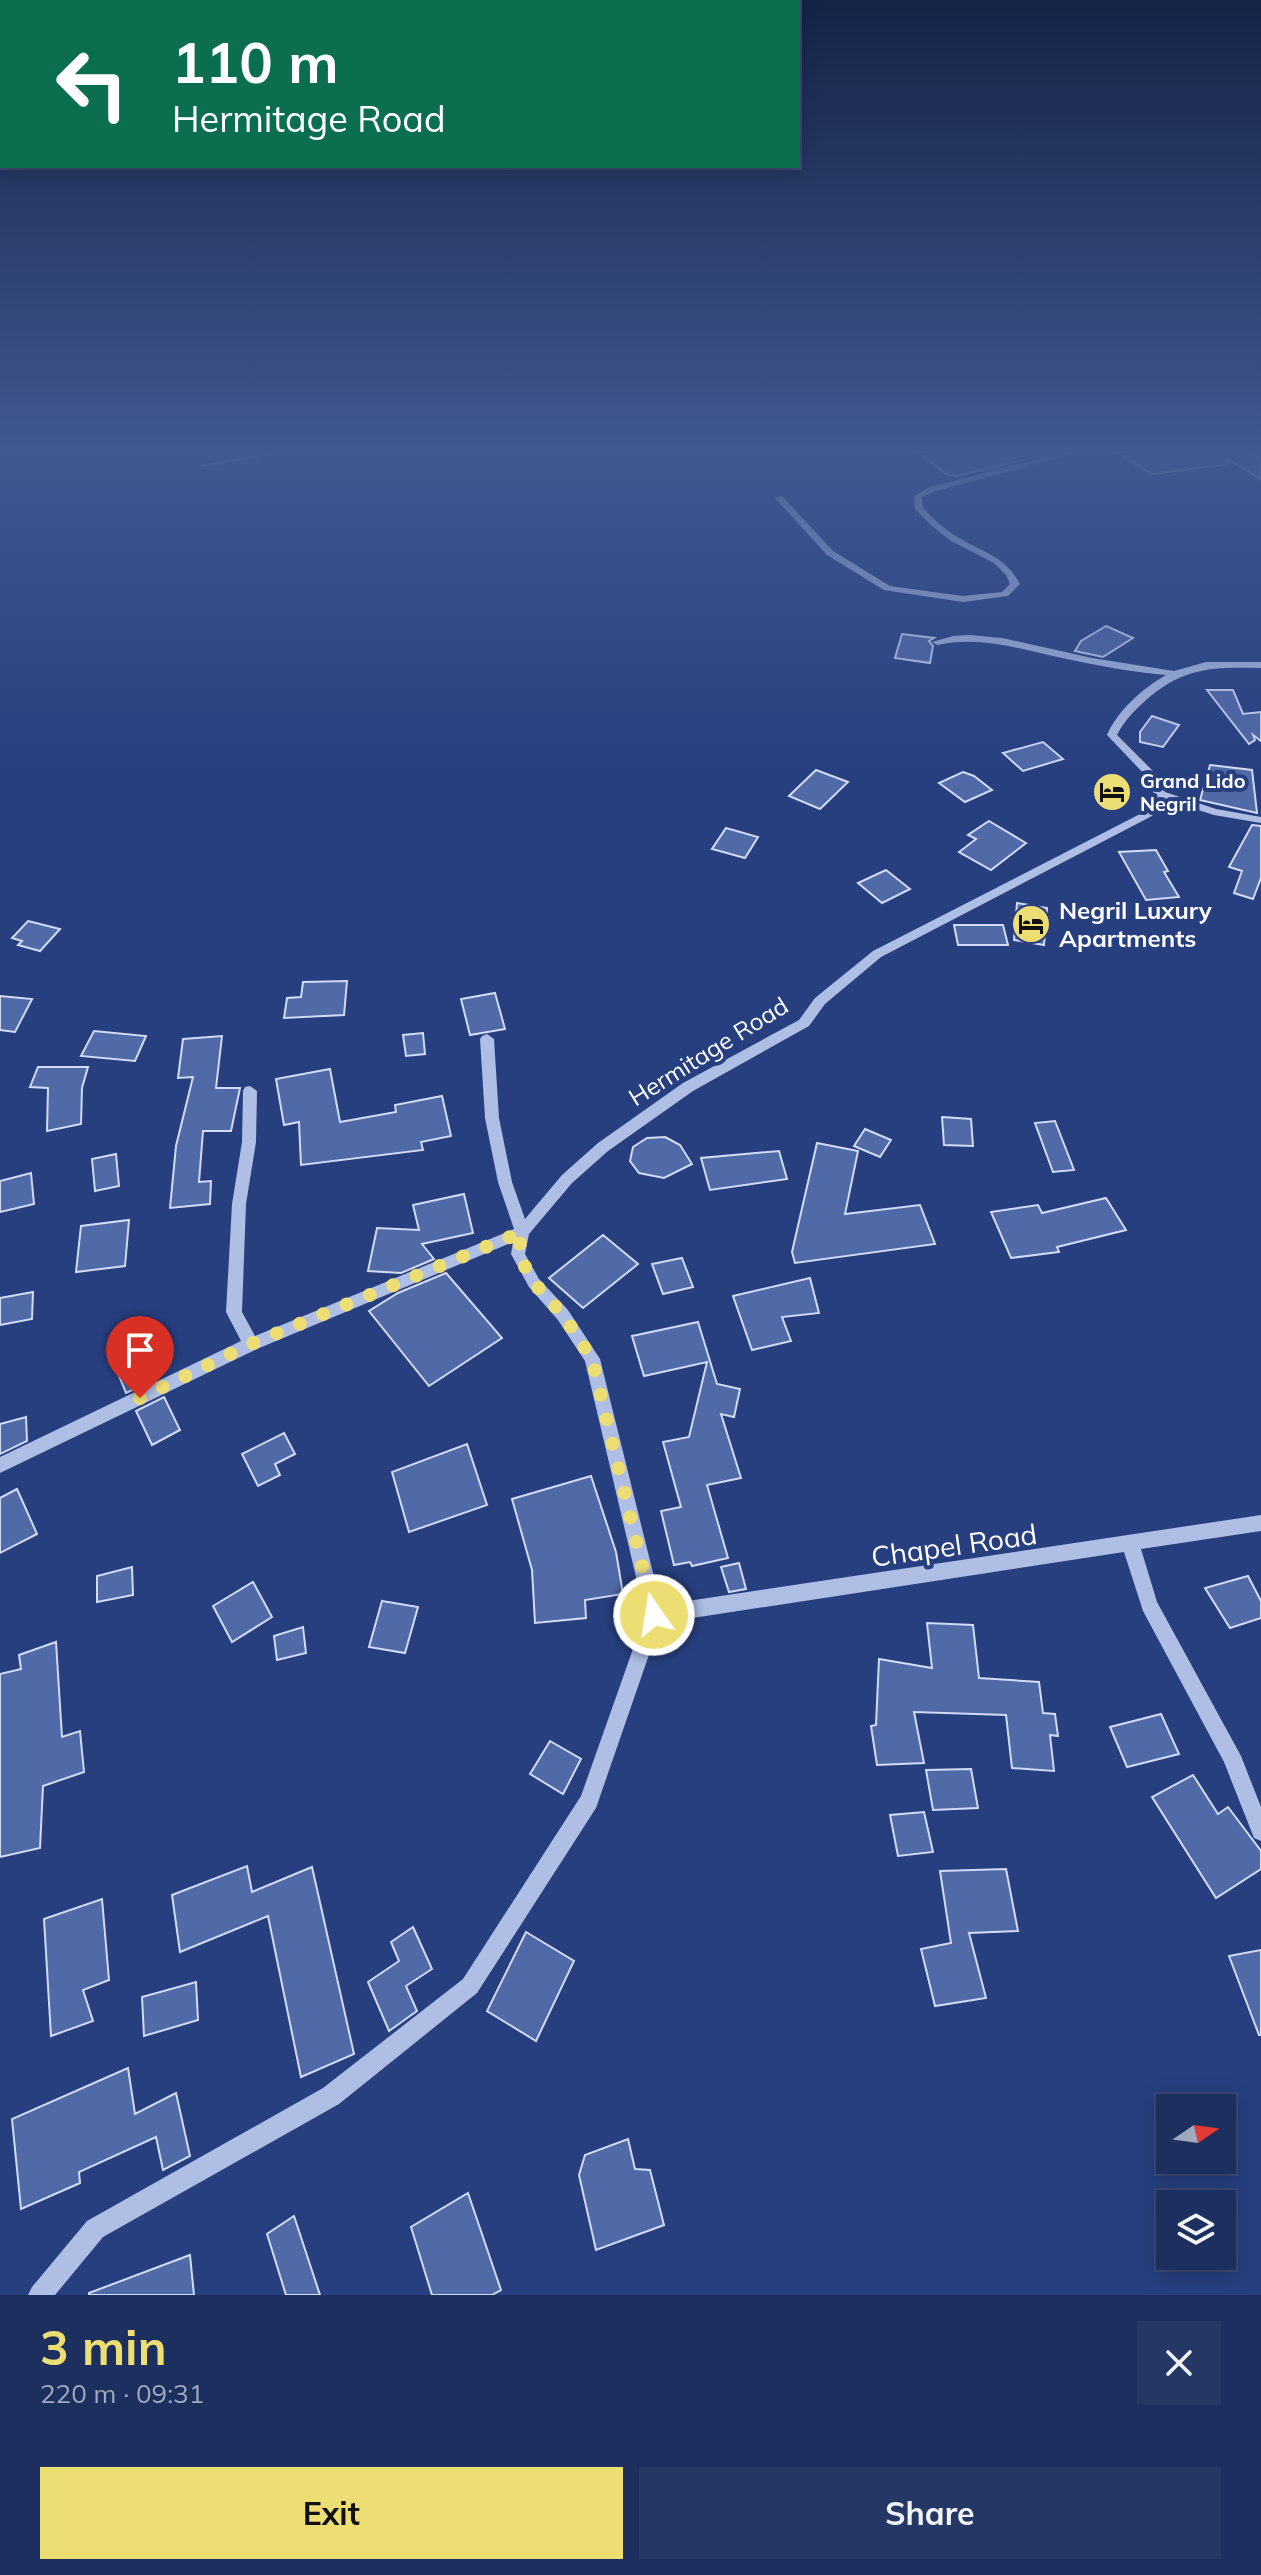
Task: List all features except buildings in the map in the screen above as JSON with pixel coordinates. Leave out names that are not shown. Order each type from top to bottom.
[{"type":"street","points":[[840,559],[887,588],[963,599],[1005,594],[1015,584],[1010,571],[996,559]]},
{"type":"street","points":[[937,642],[971,637],[1015,642],[1098,662],[1171,673],[1207,666],[1261,665]]},
{"type":"street","points":[[1171,673],[1117,722],[1112,735],[1153,777],[1160,794],[1214,812],[1261,820]]},
{"type":"street","name":"Hermitage Road","points":[[0,1465],[251,1344],[522,1232],[567,1179],[603,1147],[688,1087],[804,1023],[820,1001],[877,954],[1148,814],[1160,794]]},
{"type":"street","points":[[40,2295],[95,2229],[331,2096],[470,1986],[589,1801],[654,1615],[592,1359],[563,1315],[534,1283],[518,1254],[522,1232],[505,1182],[492,1118],[487,1039]]},
{"type":"street","points":[[250,1091],[249,1142],[239,1204],[234,1312],[251,1344]]},
{"type":"street","name":"Chapel Road","points":[[654,1615],[1261,1523]]},
{"type":"street","points":[[1131,1545],[1149,1605],[1231,1756],[1261,1831]]},
{"type":"place","name":"Grand Lido Negril","points":[[1112,792]]},
{"type":"place","name":"Negril Luxury Apartments","points":[[1031,924]]},
{"type":"route","points":[[140,1398],[251,1344],[522,1232],[518,1254],[534,1283],[563,1315],[592,1359],[654,1615]]}]
